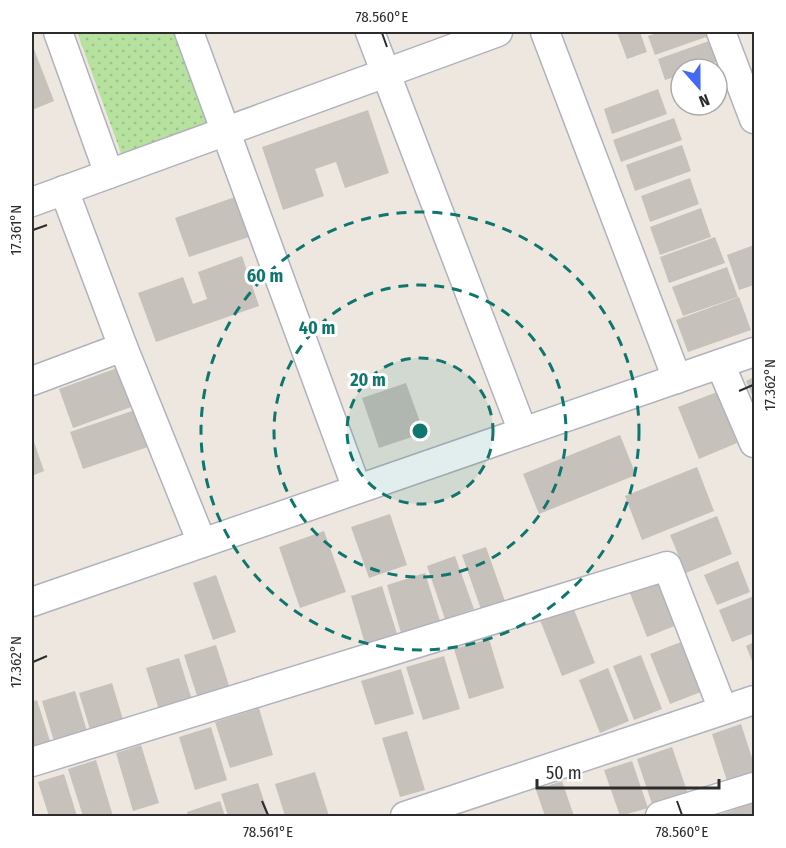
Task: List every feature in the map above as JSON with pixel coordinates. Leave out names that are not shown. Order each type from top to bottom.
[{"type":"street","points":[[58,32],[109,174]]},
{"type":"street","points":[[189,32],[357,489]]},
{"type":"street","points":[[370,32],[524,432]]},
{"type":"street","points":[[32,202],[498,32]]},
{"type":"street","points":[[545,32],[677,379]]},
{"type":"street","points":[[721,32],[754,119]]},
{"type":"street","points":[[64,190],[123,346],[202,543]]},
{"type":"street","points":[[32,381],[123,346]]},
{"type":"street","points":[[32,602],[754,352]]},
{"type":"street","points":[[720,364],[754,443]]},
{"type":"street","points":[[32,762],[667,566],[723,710]]},
{"type":"street","points":[[405,816],[754,700]]},
{"type":"street","points":[[660,816],[754,787]]},
{"type":"green space","points":[[77,32],[176,32],[209,124],[122,156]]},
{"type":"building","points":[[617,32],[640,32],[647,52],[627,59]]},
{"type":"building","points":[[660,32],[707,32],[709,36],[655,55],[648,36]]},
{"type":"building","points":[[712,40],[718,57],[669,57],[669,79],[665,80],[658,59]]},
{"type":"building","points":[[32,44],[54,101],[32,110]]},
{"type":"building","points":[[658,89],[667,114],[612,134],[604,109]]},
{"type":"building","points":[[368,110],[389,173],[345,188],[336,162],[315,169],[324,196],[283,210],[262,147]]},
{"type":"building","points":[[674,118],[682,140],[621,162],[613,140]]},
{"type":"building","points":[[682,145],[691,171],[635,191],[626,165]]},
{"type":"building","points":[[690,178],[699,204],[650,222],[641,196]]},
{"type":"building","points":[[235,197],[249,237],[189,257],[175,218]]},
{"type":"building","points":[[701,208],[711,237],[660,255],[650,227]]},
{"type":"building","points":[[715,237],[725,263],[669,283],[660,257]]},
{"type":"building","points":[[754,245],[754,285],[739,290],[727,255]]},
{"type":"building","points":[[242,256],[259,306],[156,342],[138,293],[183,277],[193,304],[207,299],[198,272]]},
{"type":"building","points":[[727,267],[738,297],[683,316],[672,287]]},
{"type":"building","points":[[739,297],[751,330],[688,352],[676,320]]},
{"type":"building","points":[[120,367],[134,406],[73,428],[59,389]]},
{"type":"building","points":[[754,377],[754,399],[746,381]]},
{"type":"building","points":[[406,383],[424,433],[379,448],[362,398]]},
{"type":"building","points":[[717,392],[737,443],[699,459],[678,407]]},
{"type":"building","points":[[135,410],[148,447],[83,469],[70,432]]},
{"type":"building","points":[[620,435],[636,475],[539,514],[523,474]]},
{"type":"building","points":[[32,436],[44,471],[32,476]]},
{"type":"building","points":[[697,467],[714,511],[642,540],[625,496]]},
{"type":"building","points":[[390,514],[407,565],[369,578],[351,527]]},
{"type":"building","points":[[717,516],[732,554],[686,573],[670,535]]},
{"type":"building","points":[[324,531],[346,592],[300,608],[279,547]]},
{"type":"building","points":[[486,547],[506,604],[482,612],[462,555]]},
{"type":"building","points":[[455,556],[474,609],[445,619],[427,566]]},
{"type":"building","points":[[738,561],[750,592],[717,605],[704,575]]},
{"type":"building","points":[[425,573],[440,621],[401,633],[387,585]]},
{"type":"building","points":[[216,575],[236,632],[213,640],[193,583]]},
{"type":"building","points":[[662,575],[682,623],[647,637],[628,588]]},
{"type":"building","points":[[382,586],[398,637],[366,647],[351,596]]},
{"type":"building","points":[[754,596],[754,633],[732,642],[719,610]]},
{"type":"building","points":[[573,607],[595,663],[562,676],[540,620]]},
{"type":"building","points":[[489,639],[504,688],[469,699],[454,649]]},
{"type":"building","points":[[686,640],[706,690],[670,704],[650,654]]},
{"type":"building","points":[[754,642],[754,666],[746,646]]},
{"type":"building","points":[[216,645],[231,692],[199,702],[184,655]]},
{"type":"building","points":[[641,655],[662,709],[634,720],[613,666]]},
{"type":"building","points":[[444,656],[460,709],[423,720],[406,667]]},
{"type":"building","points":[[179,658],[193,703],[160,713],[146,668]]},
{"type":"building","points":[[608,668],[629,721],[600,733],[579,680]]},
{"type":"building","points":[[401,669],[414,714],[375,725],[361,681]]},
{"type":"building","points":[[112,683],[125,726],[92,736],[79,693]]},
{"type":"building","points":[[75,691],[89,738],[56,748],[42,701]]},
{"type":"building","points":[[37,700],[51,744],[32,749],[32,702]]},
{"type":"building","points":[[259,708],[273,755],[230,768],[215,722]]},
{"type":"building","points":[[741,724],[754,764],[754,775],[728,784],[712,734]]},
{"type":"building","points":[[211,727],[227,780],[195,790],[179,737]]},
{"type":"building","points":[[407,731],[425,790],[400,797],[382,738]]},
{"type":"building","points":[[141,745],[159,803],[133,811],[116,753]]},
{"type":"building","points":[[672,747],[690,800],[655,813],[637,759]]},
{"type":"building","points":[[96,760],[113,816],[83,816],[68,769]]},
{"type":"building","points":[[632,761],[648,808],[620,816],[604,770]]},
{"type":"building","points":[[315,772],[329,816],[285,816],[275,784]]},
{"type":"building","points":[[64,774],[77,816],[49,816],[38,782]]},
{"type":"building","points":[[562,781],[574,816],[545,816],[536,790]]},
{"type":"building","points":[[258,783],[269,816],[228,816],[221,794]]},
{"type":"building","points":[[220,801],[225,816],[188,816],[187,812]]},
{"type":"building","points":[[754,802],[754,816],[722,816],[721,814]]}]
